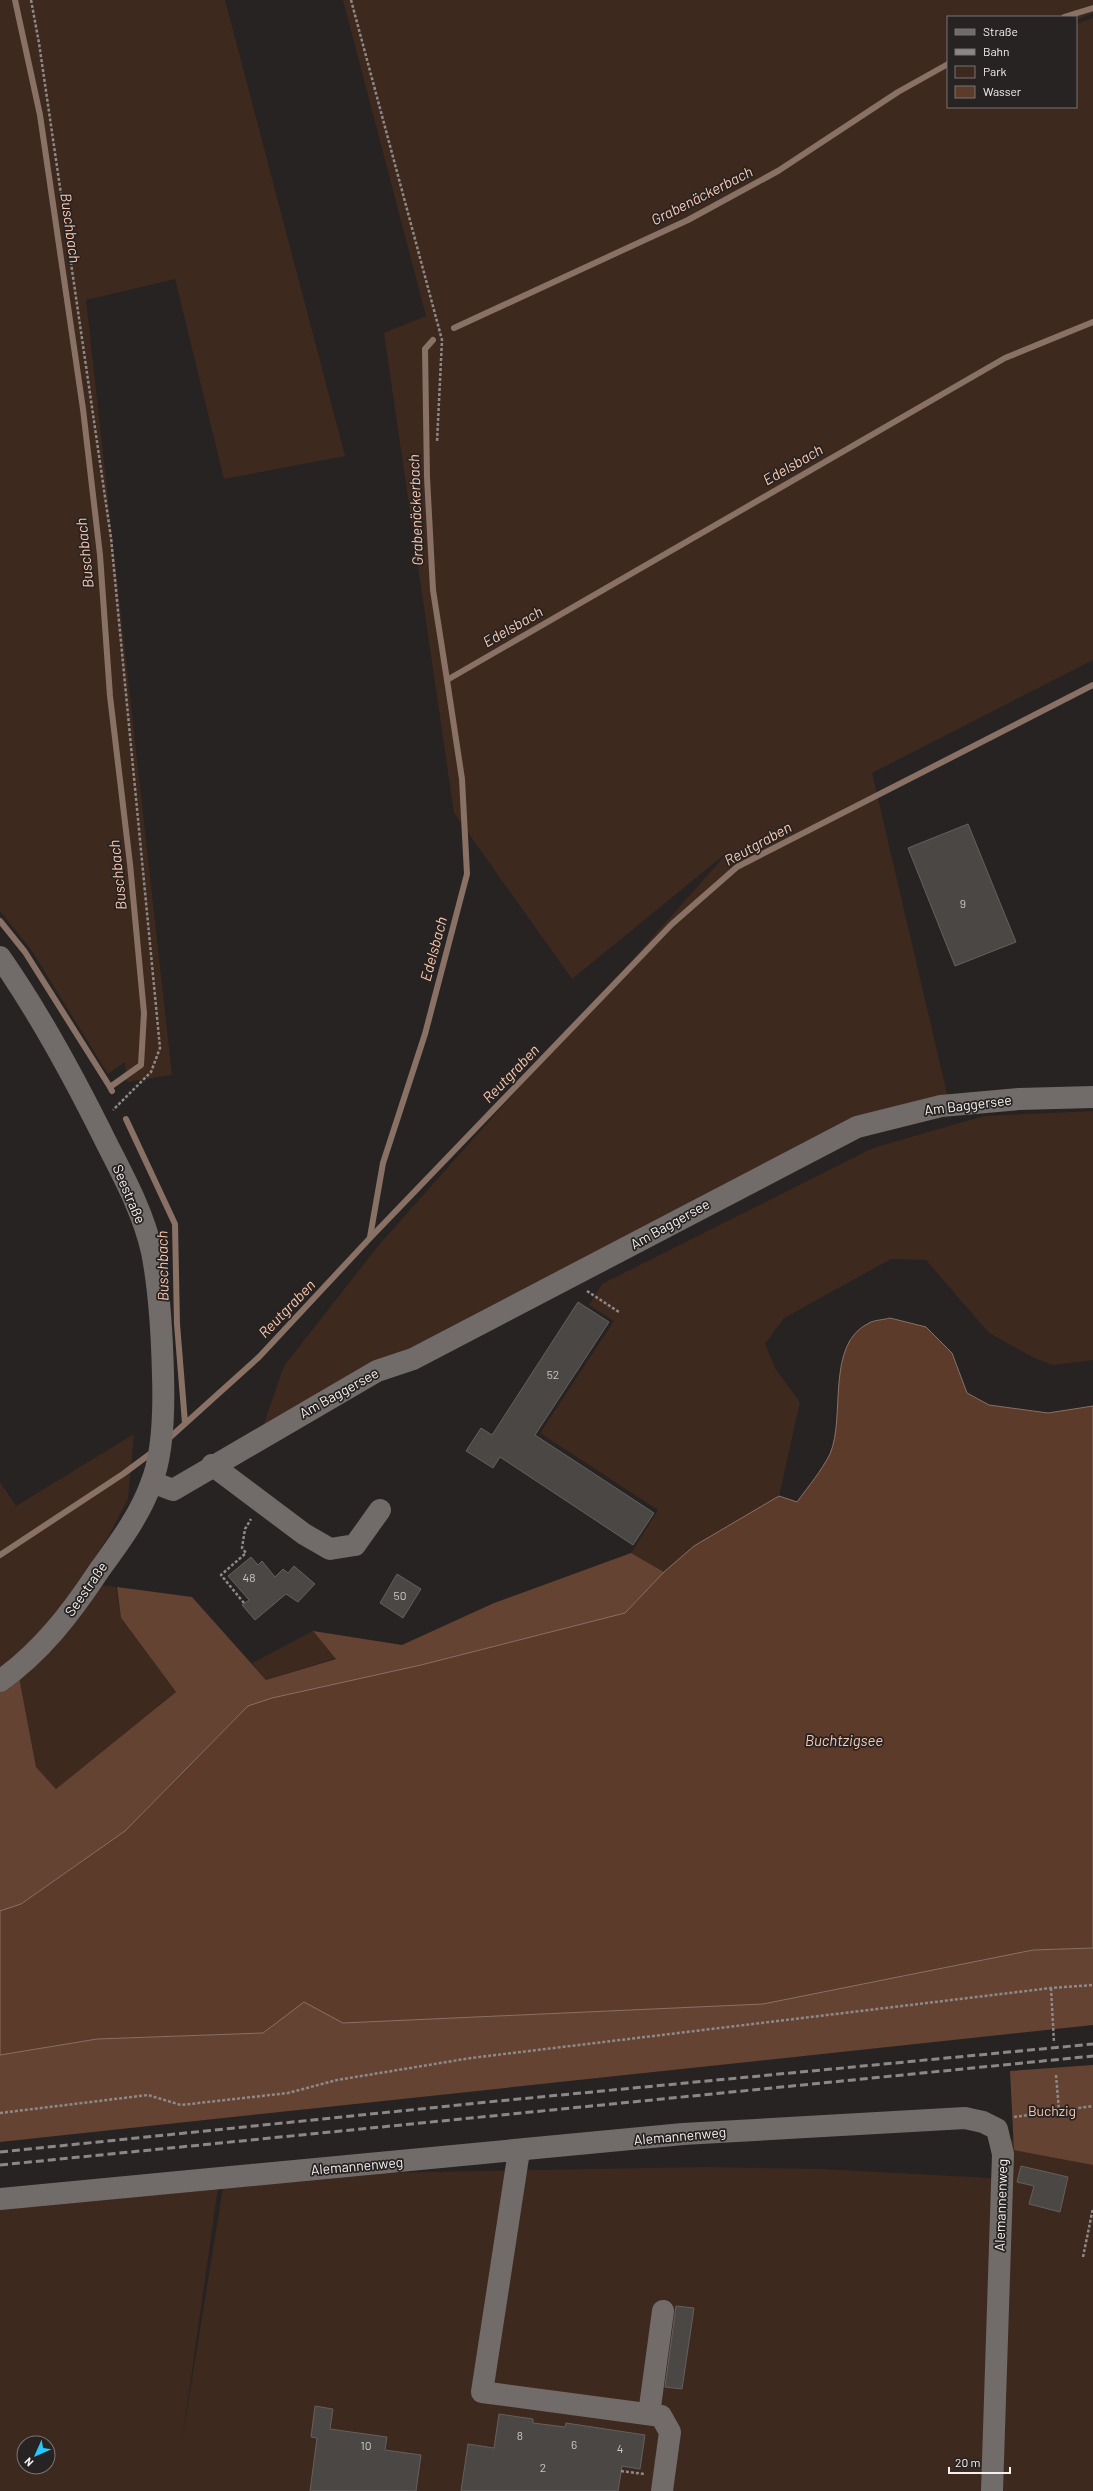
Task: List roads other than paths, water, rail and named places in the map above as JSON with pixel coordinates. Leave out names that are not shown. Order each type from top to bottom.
[{"type":"street","name":"Seestraße","points":[[0,957],[25,993],[78,1085],[130,1188],[152,1250],[162,1322],[164,1397],[161,1434],[154,1474],[137,1515],[71,1612],[23,1665],[0,1681]]},
{"type":"street","name":"Am Baggersee","points":[[212,1465],[377,1371],[413,1359],[857,1127],[941,1106],[1019,1099],[1093,1097]]},
{"type":"street","points":[[154,1474],[174,1490],[212,1465],[304,1534],[330,1549],[355,1545],[380,1510]]},
{"type":"street","name":"Alemannenweg","points":[[0,2199],[519,2151],[683,2134],[966,2118],[982,2122],[997,2129],[1003,2154],[992,2491]]},
{"type":"street","points":[[519,2151],[482,2392],[661,2416],[670,2432],[662,2491]]},
{"type":"street","points":[[649,2414],[664,2311]]},
{"type":"water","name":"Buchtzigsee","points":[[890,1318],[926,1327],[952,1353],[967,1393],[989,1405],[1048,1413],[1093,1406],[1093,1948],[1033,1950],[763,2004],[343,2023],[304,2002],[263,2033],[97,2039],[0,2055],[0,1911],[21,1904],[125,1831],[248,1706],[272,1698],[421,1665],[625,1613],[664,1572],[694,1546],[779,1496],[797,1502],[830,1454],[837,1421],[839,1382],[847,1347],[855,1333],[869,1323]]},
{"type":"waterway","name":"Buschbach","points":[[15,0],[40,115],[83,409],[100,555],[110,696],[130,864],[144,1013],[141,1065],[110,1087],[112,1091]]},
{"type":"waterway","name":"Grabenäckerbach","points":[[1067,16],[1093,8]]},
{"type":"waterway","name":"Grabenäckerbach","points":[[454,328],[688,220],[778,171],[898,92],[947,65]]},
{"type":"waterway","name":"Edelsbach","points":[[370,1237],[383,1163],[425,1034],[467,874],[462,779],[447,680],[1005,358],[1093,322]]},
{"type":"waterway","name":"Grabenäckerbach","points":[[433,340],[425,349],[427,477],[433,590],[447,680]]},
{"type":"waterway","name":"Reutgraben","points":[[167,1440],[259,1357],[370,1238],[672,924],[737,867],[1093,685]]},
{"type":"waterway","points":[[0,921],[25,952],[110,1087]]},
{"type":"waterway","name":"Buschbach","points":[[126,1119],[175,1224],[177,1324],[185,1423]]},
{"type":"waterway","name":"Reutgraben","points":[[0,1555],[123,1474],[154,1451]]},
{"type":"railway","points":[[0,2152],[498,2101],[1093,2044]]},
{"type":"railway","points":[[0,2165],[1093,2056]]},
{"type":"park label","name":"Buchzig","points":[[1052,2111]]}]
